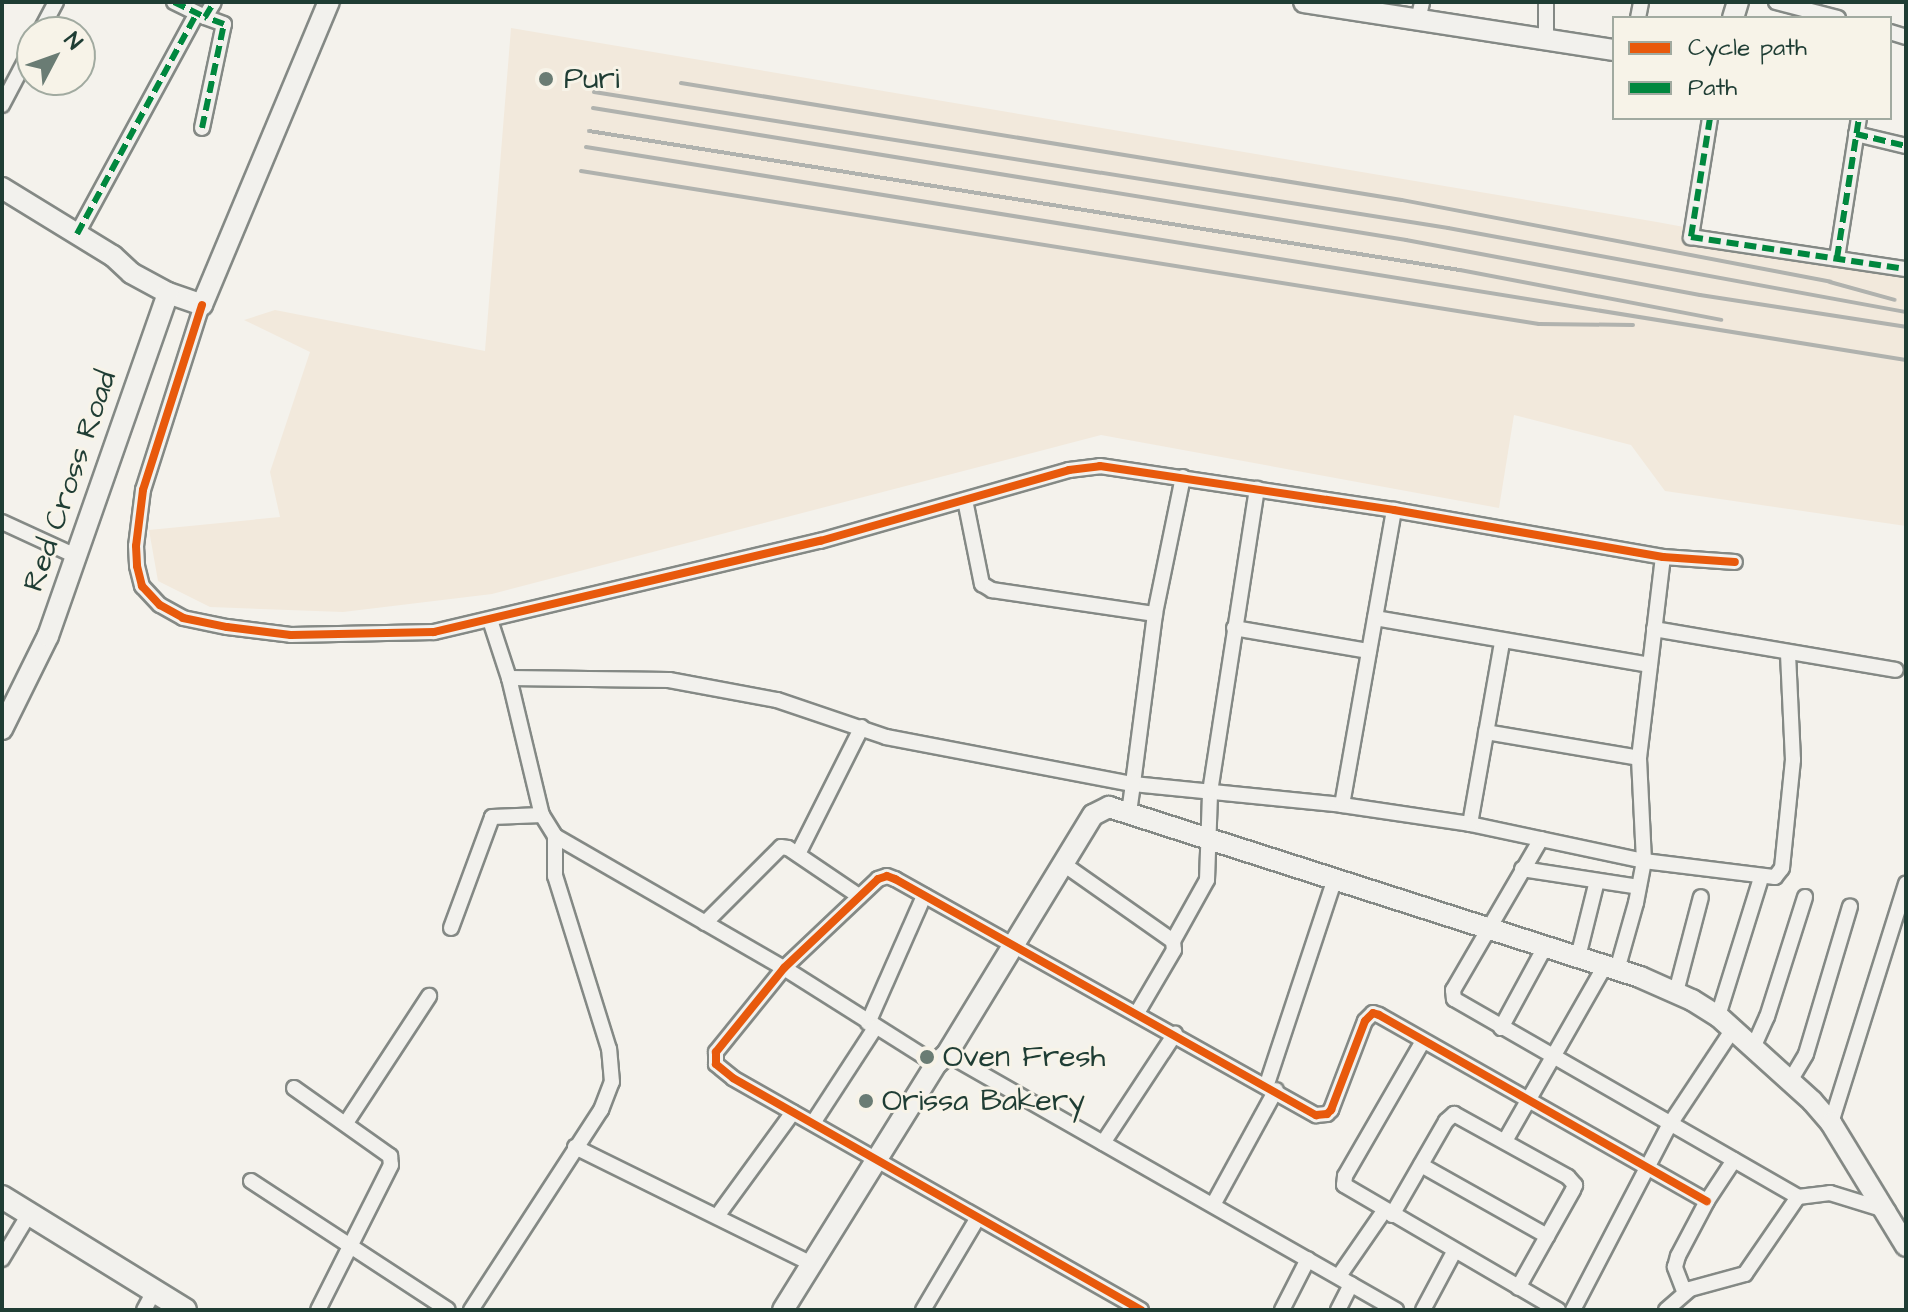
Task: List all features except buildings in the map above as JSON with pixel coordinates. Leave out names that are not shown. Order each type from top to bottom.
[{"type":"highway","points":[[2,1197],[149,1301],[185,1310]]},
{"type":"main road","points":[[2,198],[106,265],[202,305],[329,2]]},
{"type":"main road","points":[[1304,2],[1420,11],[1546,39],[1612,50]]},
{"type":"main road","points":[[2,188],[113,256],[131,273]]},
{"type":"main road","name":"Red Cross Road","points":[[2,729],[48,636],[168,293]]},
{"type":"main road","points":[[783,1310],[876,1159],[945,1055],[1062,863],[1098,810],[1109,807],[1334,881],[1490,928],[1676,992],[1726,1023],[1831,1123],[1897,1215],[1906,1246]]},
{"type":"street","points":[[174,2],[224,24],[202,128]]},
{"type":"street","points":[[77,234],[201,15],[214,2]]},
{"type":"street","points":[[1546,2],[1546,39]]},
{"type":"street","points":[[1776,2],[1830,16]]},
{"type":"street","points":[[2,105],[16,78]]},
{"type":"street","points":[[1710,120],[1691,237],[1906,269]]},
{"type":"street","points":[[1837,258],[1859,120]]},
{"type":"street","points":[[1856,134],[1906,146]]},
{"type":"street","points":[[202,305],[141,504],[137,566],[142,586],[160,605],[183,618],[291,635],[434,632],[806,544],[1069,470],[1100,466],[1394,510],[1663,557],[1735,562]]},
{"type":"street","points":[[1129,812],[1155,614],[1183,477]]},
{"type":"street","points":[[1137,1013],[1174,950],[1173,941],[1207,880],[1210,792],[1257,489]]},
{"type":"street","points":[[965,500],[982,584],[992,590],[1155,614]]},
{"type":"street","points":[[1342,805],[1394,510]]},
{"type":"street","points":[[2,522],[76,556]]},
{"type":"street","points":[[1505,1141],[1553,1058],[1611,968],[1639,887],[1644,861],[1639,758],[1663,557]]},
{"type":"street","points":[[1375,618],[1650,665]]},
{"type":"street","points":[[490,620],[509,678],[542,815],[555,836],[784,968],[913,1051],[945,1055],[1396,1310]]},
{"type":"street","points":[[1234,628],[1369,651]]},
{"type":"street","points":[[1654,629],[1896,670]]},
{"type":"street","points":[[1470,824],[1502,642]]},
{"type":"street","points":[[509,678],[669,680],[777,700],[886,737],[1133,784],[1342,805],[1470,824],[1644,861],[1761,878],[1775,877],[1782,868],[1793,760],[1788,653]]},
{"type":"street","points":[[798,854],[862,727]]},
{"type":"street","points":[[1486,732],[1639,758]]},
{"type":"street","points":[[451,928],[492,817],[542,815]]},
{"type":"street","points":[[471,1310],[495,1278],[608,1096],[613,1067],[587,985],[576,934],[555,876],[555,836]]},
{"type":"street","points":[[1541,839],[1452,994],[1459,1003],[1798,1197],[1830,1193],[1897,1215]]},
{"type":"street","points":[[705,923],[776,850],[788,848],[859,896]]},
{"type":"street","points":[[1062,863],[1173,941]]},
{"type":"street","points":[[1522,869],[1639,887]]},
{"type":"street","points":[[1141,1310],[733,1078],[714,1058],[784,968],[878,879],[887,876],[1272,1087],[1316,1115],[1327,1114],[1365,1021],[1373,1013],[1707,1201]]},
{"type":"street","points":[[1573,1310],[1726,1023],[1761,878]]},
{"type":"street","points":[[1213,1205],[1272,1087],[1334,881]]},
{"type":"street","points":[[1578,957],[1597,881]]},
{"type":"street","points":[[1831,1123],[1906,883]]},
{"type":"street","points":[[813,1123],[872,1025],[924,896]]},
{"type":"street","points":[[1676,992],[1701,897]]},
{"type":"street","points":[[1753,1048],[1767,1017],[1805,897]]},
{"type":"street","points":[[1790,1081],[1806,1054],[1850,906]]},
{"type":"street","points":[[1501,1028],[1545,947]]},
{"type":"street","points":[[346,1123],[429,996]]},
{"type":"street","points":[[1103,1143],[1175,1034]]},
{"type":"street","points":[[1423,1041],[1344,1181],[1347,1190],[1558,1310]]},
{"type":"street","points":[[913,1051],[945,1055]]},
{"type":"street","points":[[294,1088],[385,1150],[391,1165],[349,1242],[318,1310]]},
{"type":"street","points":[[718,1215],[793,1112]]},
{"type":"street","points":[[1338,1310],[1345,1280],[1454,1114],[1568,1177],[1575,1185],[1518,1288]]},
{"type":"street","points":[[575,1147],[810,1263]]},
{"type":"street","points":[[1684,1291],[1677,1279],[1678,1256],[1707,1201],[1734,1160]]},
{"type":"street","points":[[1421,1165],[1547,1236]]},
{"type":"street","points":[[251,1181],[349,1242],[448,1310]]},
{"type":"street","points":[[1666,1310],[1684,1291],[1745,1274],[1798,1197]]},
{"type":"street","points":[[2,1259],[29,1214]]},
{"type":"street","points":[[923,1310],[977,1219]]},
{"type":"street","points":[[1423,1310],[1454,1252]]},
{"type":"street","points":[[1282,1310],[1308,1259]]},
{"type":"shaded area","points":[[511,28],[1657,222],[1906,268],[1906,526],[1665,491],[1631,445],[1514,415],[1499,508],[1101,435],[492,594],[343,612],[210,607],[158,581],[149,530],[280,517],[270,472],[310,352],[244,320],[275,310],[485,351]]},
{"type":"railway","points":[[681,83],[1402,200],[1830,282],[1895,300]]},
{"type":"railway","points":[[594,92],[1448,228],[1906,312]]},
{"type":"railway","points":[[593,108],[1406,240],[1700,295],[1906,327]]},
{"type":"railway","points":[[589,131],[1460,270],[1721,320]]},
{"type":"railway","points":[[586,147],[1906,360]]},
{"type":"railway","points":[[581,171],[1539,324],[1633,325]]},
{"type":"marked path","points":[[174,2],[205,17],[214,2]]},
{"type":"marked path","points":[[77,234],[197,13]]},
{"type":"marked path","points":[[202,128],[224,24],[205,17]]},
{"type":"marked path","points":[[1710,120],[1691,237],[1906,269]]},
{"type":"marked path","points":[[1837,258],[1859,120]]},
{"type":"marked path","points":[[1856,134],[1906,146]]},
{"type":"cycle path","points":[[202,305],[143,490],[136,546],[137,566],[142,586],[160,605],[183,618],[227,627],[291,635],[434,632],[820,541],[1069,470],[1100,466],[1394,510],[1663,557],[1735,562]]},
{"type":"cycle path","points":[[1141,1310],[733,1078],[716,1064],[716,1052],[784,968],[878,879],[887,876],[895,879],[1316,1115],[1327,1114],[1331,1110],[1365,1021],[1373,1013],[1707,1201]]},
{"type":"place","name":"Puri","points":[[546,79]]},
{"type":"place","name":"Oven Fresh","points":[[927,1057]]},
{"type":"place","name":"Orissa Bakery","points":[[866,1101]]}]
